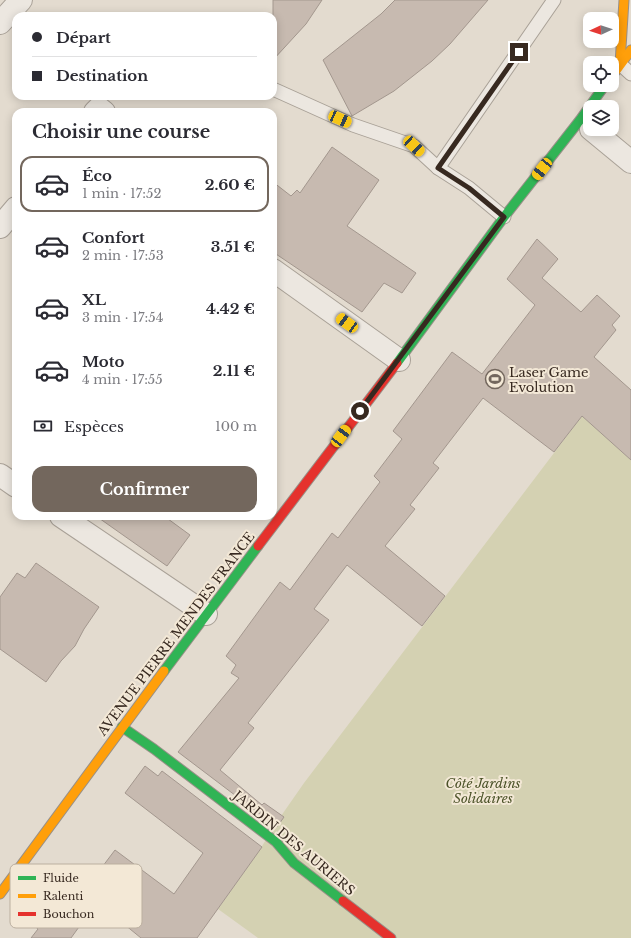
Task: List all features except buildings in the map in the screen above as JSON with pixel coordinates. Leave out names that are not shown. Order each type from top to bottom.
[{"type":"main road","points":[[620,64],[624,0]]},
{"type":"main road","points":[[620,64],[631,50]]},
{"type":"main road","name":"AVENUE PIERRE MENDES FRANCE","points":[[22,864],[206,614],[399,360],[504,217],[583,130]]},
{"type":"main road","name":"JARDIN DES AURIERS","points":[[122,728],[154,749],[276,842],[294,863],[391,938]]},
{"type":"main road","name":"AVENUE PIERRE MENDES FRANCE","points":[[0,894],[10,880]]},
{"type":"street","points":[[0,23],[20,0]]},
{"type":"street","points":[[599,136],[631,162]]},
{"type":"street","points":[[0,227],[12,213]]},
{"type":"street","points":[[277,273],[399,360]]},
{"type":"street","points":[[0,475],[12,483]]},
{"type":"street","points":[[67,520],[206,614]]},
{"type":"lane","points":[[438,168],[554,0]]},
{"type":"lane","points":[[620,64],[631,74]]},
{"type":"lane","points":[[277,91],[353,125],[414,146],[438,168],[469,188],[504,217]]},
{"type":"green space","name":"Côté Jardins Solidaires","points":[[582,416],[631,460],[631,938],[258,938],[218,909],[257,854],[304,783]]},
{"type":"traffic: fast","points":[[397,363],[504,217],[600,92]]},
{"type":"traffic: fast","points":[[164,671],[258,546]]},
{"type":"traffic: fast","points":[[122,727],[154,749],[276,842],[294,863],[343,901]]},
{"type":"traffic: slow","points":[[620,64],[624,0]]},
{"type":"traffic: slow","points":[[619,66],[631,50]]},
{"type":"traffic: slow","points":[[22,864],[164,671]]},
{"type":"traffic: slow","points":[[0,894],[10,880]]},
{"type":"traffic: jam","points":[[258,546],[397,363]]},
{"type":"traffic: jam","points":[[343,901],[391,938]]},
{"type":"place","name":"Laser Game Evolution","points":[[495,379]]},
{"type":"route","points":[[360,411],[504,217],[469,188],[438,168],[519,52]]}]
